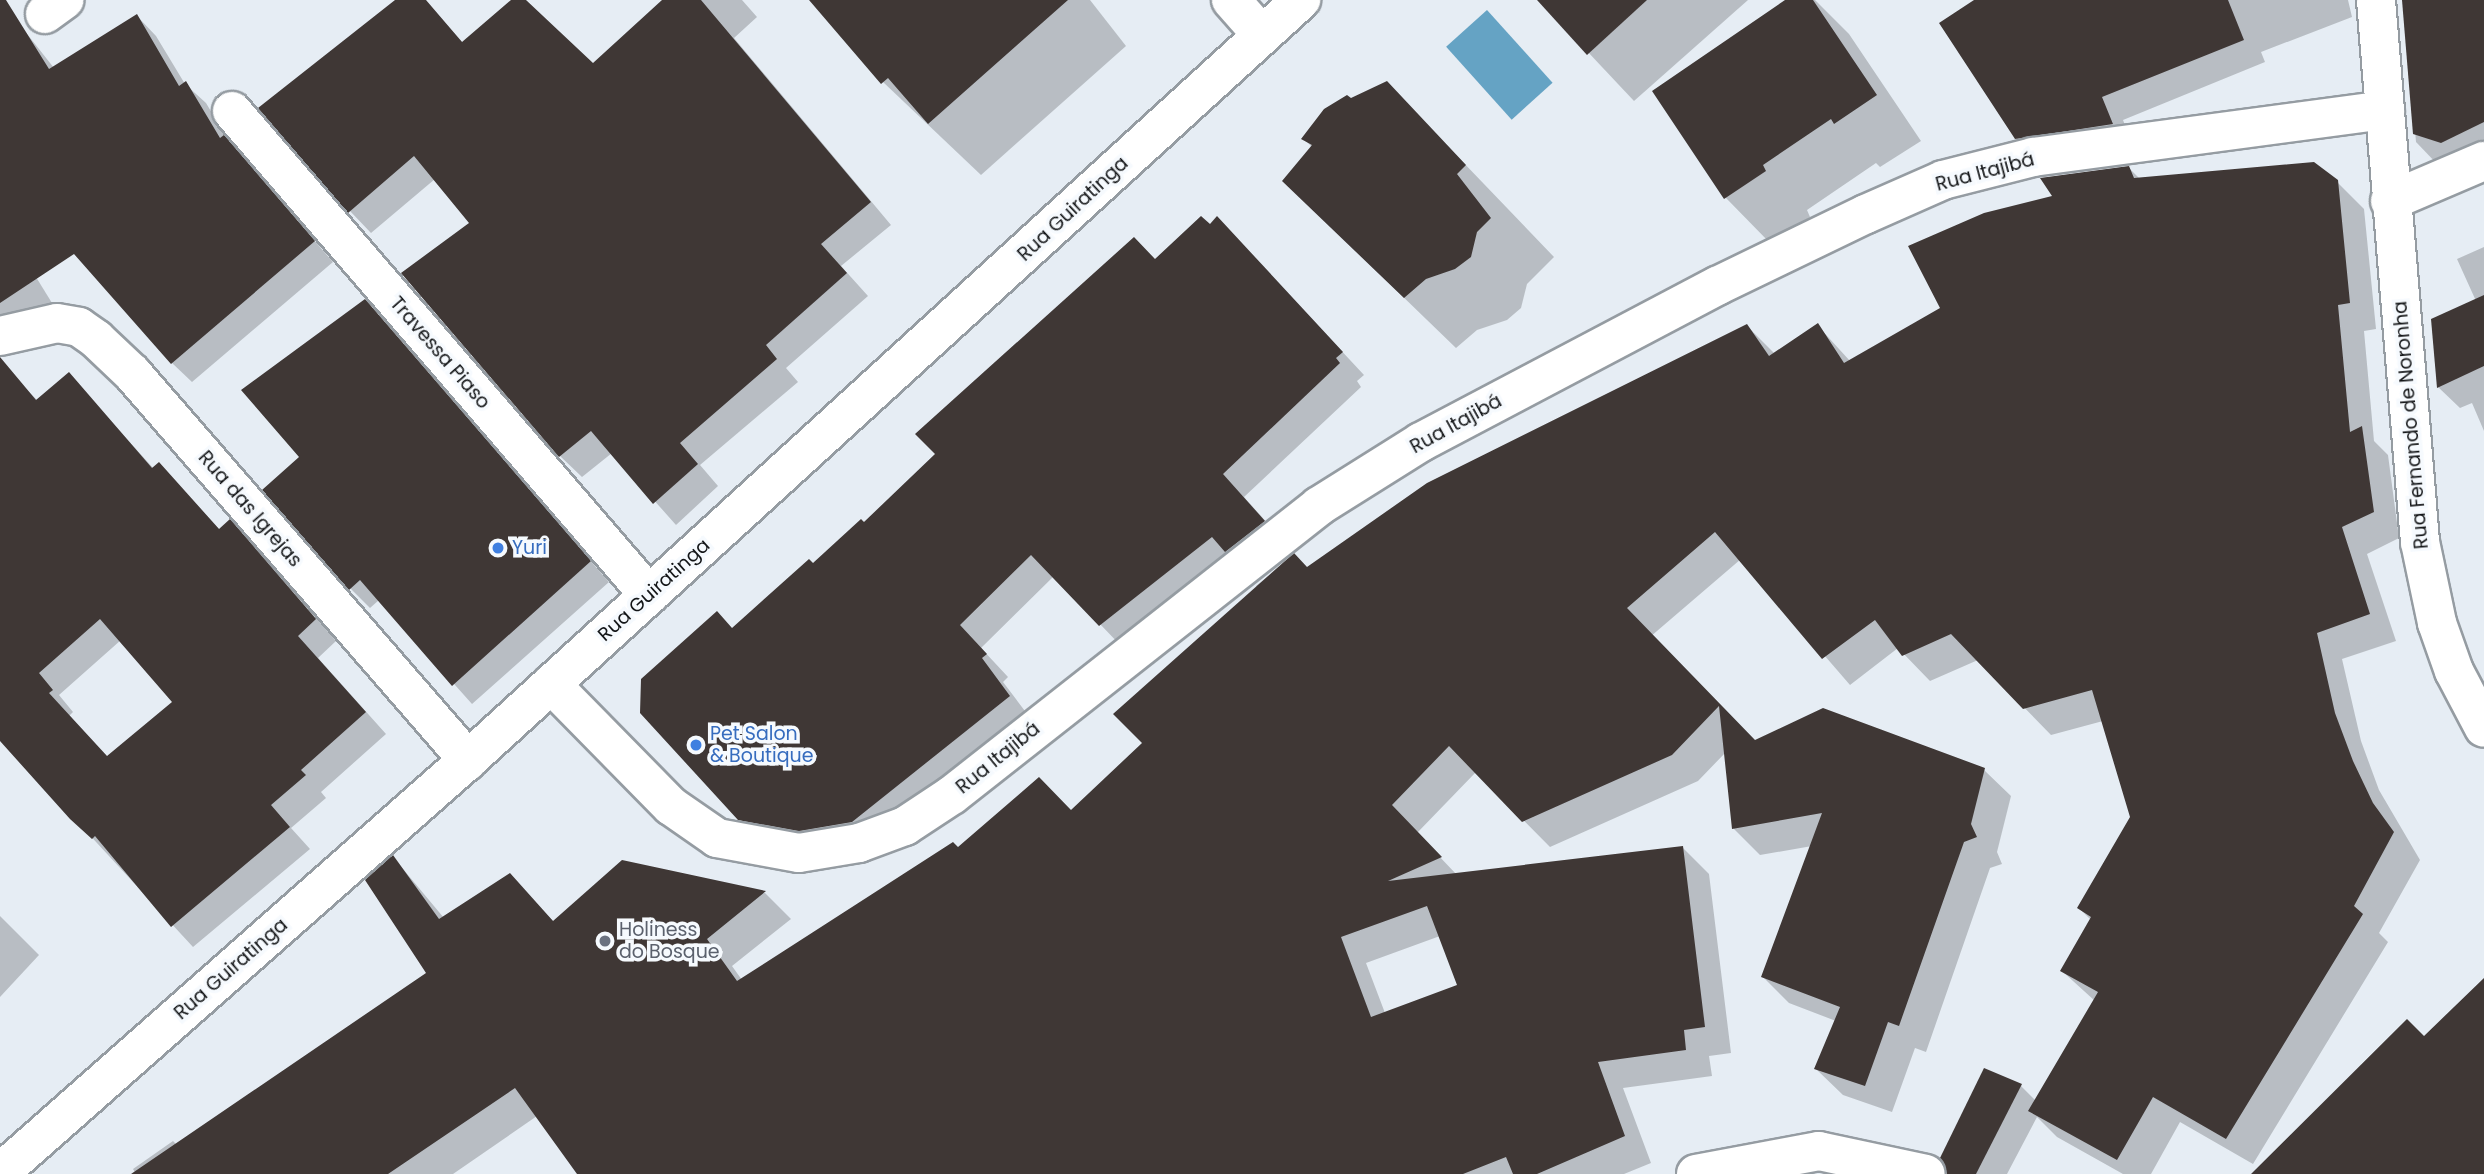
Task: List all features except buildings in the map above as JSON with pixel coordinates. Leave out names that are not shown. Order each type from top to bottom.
[{"type":"street","points":[[1231,0],[1262,35]]},
{"type":"street","name":"Rua Guiratinga","points":[[0,1173],[468,760],[1301,0]]},
{"type":"street","points":[[2376,0],[2385,110]]},
{"type":"street","name":"Rua Fernando de Noronha","points":[[2385,110],[2390,201],[2420,542],[2437,623],[2481,717]]},
{"type":"street","name":"Rua Itajibá","points":[[551,684],[671,806],[717,838],[799,853],[859,843],[905,826],[952,795],[1319,506],[1420,442],[1717,286],[1866,214],[1943,180],[2033,157],[2385,110]]},
{"type":"street","name":"Travessa Piaso","points":[[232,111],[649,595]]},
{"type":"street","points":[[2390,201],[2484,161]]},
{"type":"street","name":"Rua das Igrejas","points":[[0,336],[57,323],[79,327],[96,339],[132,373],[468,760]]},
{"type":"street","points":[[1696,1174],[1819,1151],[1926,1174]]},
{"type":"water","points":[[1487,10],[1553,83],[1512,120],[1446,47]]},
{"type":"place","name":"Yuri","points":[[498,548]]},
{"type":"place","name":"Pet Salon & Boutique","points":[[696,745]]},
{"type":"place","name":"Holiness do Bosque","points":[[605,941]]}]
